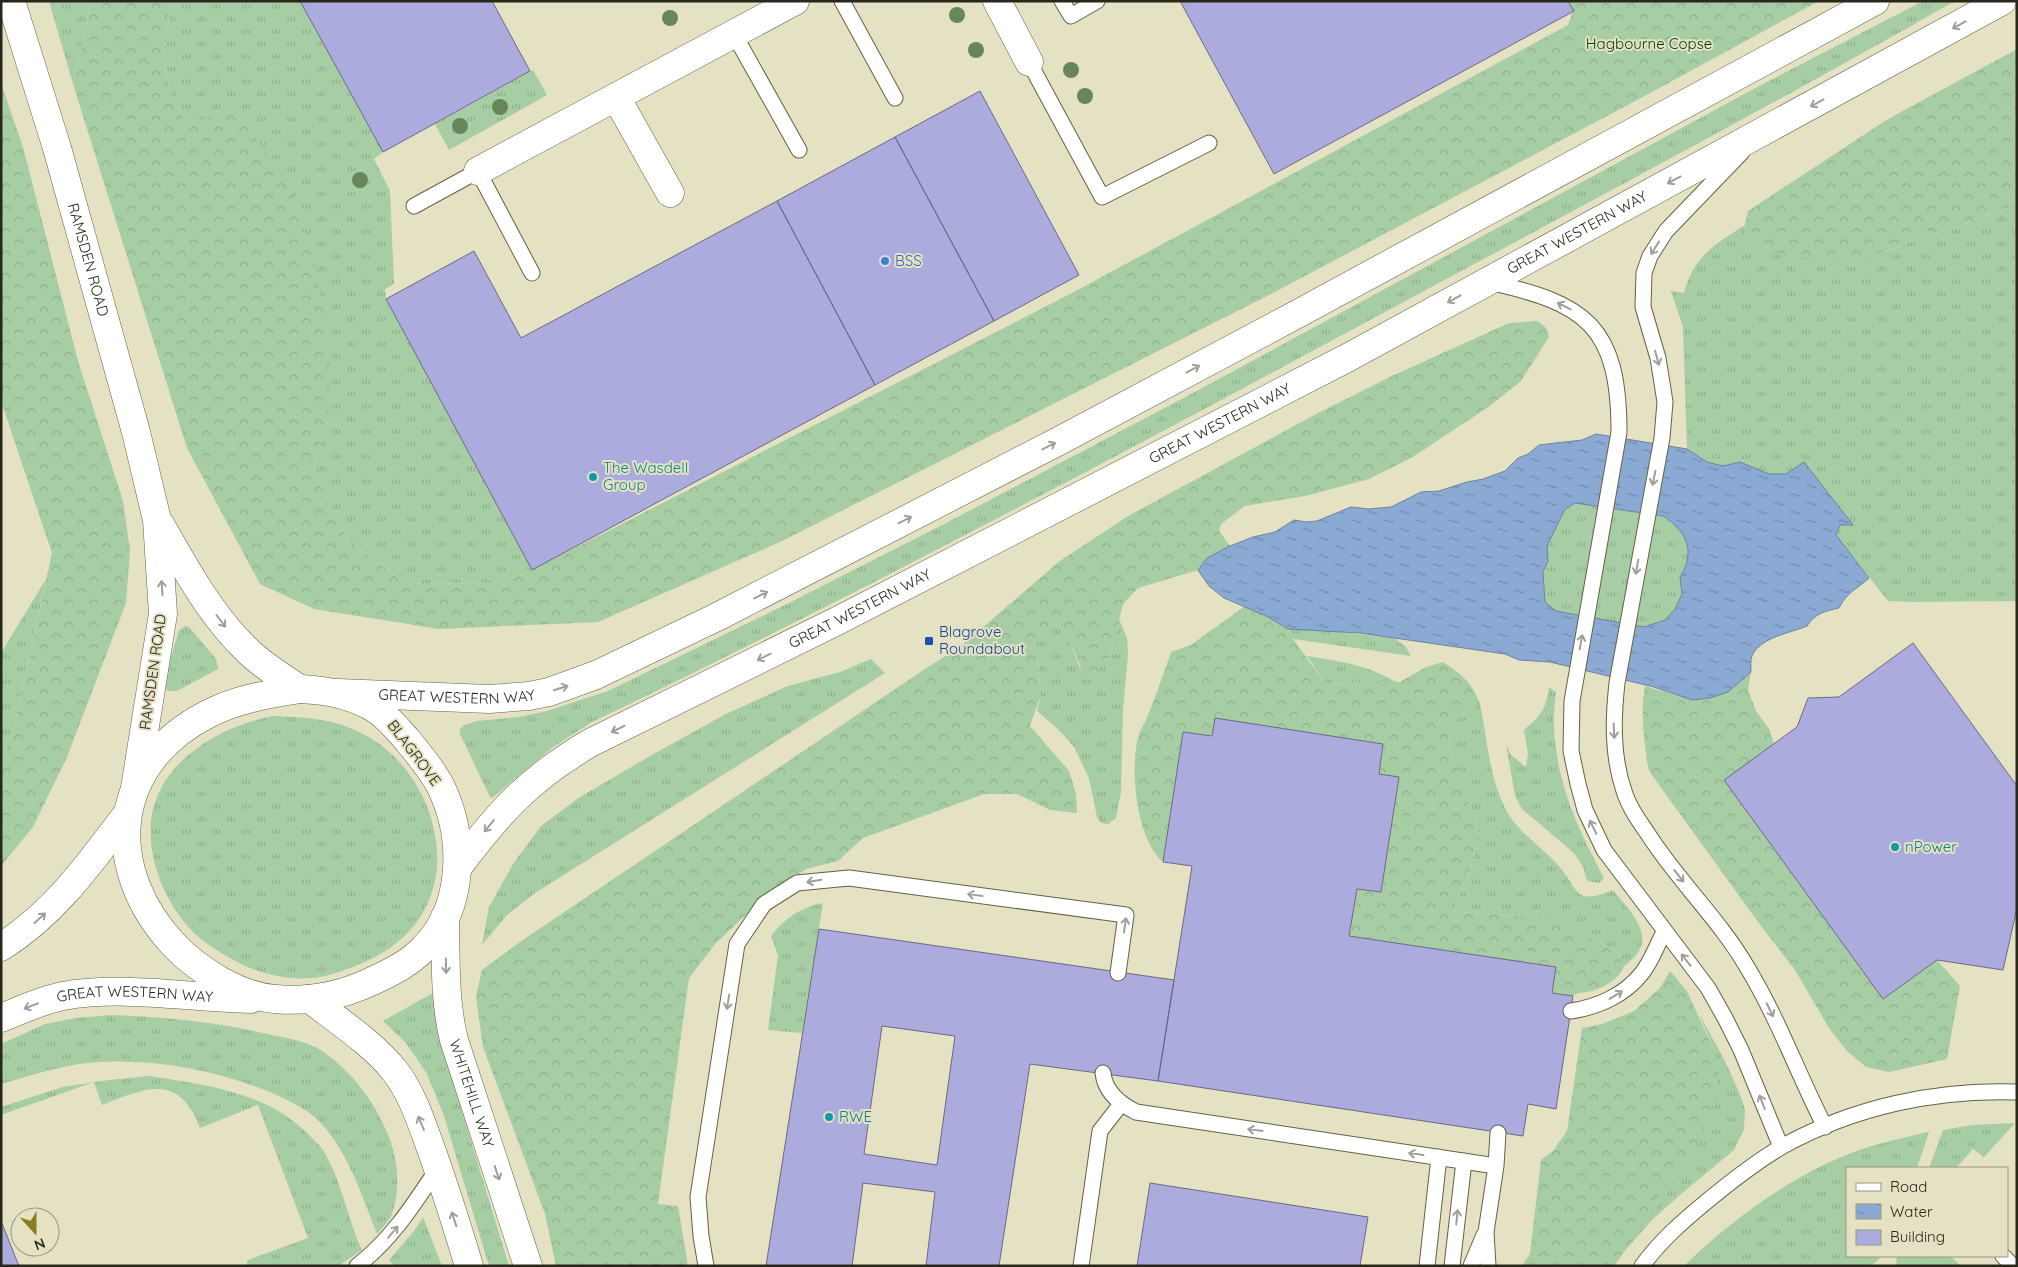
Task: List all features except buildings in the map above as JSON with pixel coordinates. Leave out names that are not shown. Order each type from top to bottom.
[{"type":"main road","name":"RAMSDEN ROAD","points":[[10,1],[57,148],[136,432],[158,520],[163,614],[131,803]]},
{"type":"main road","points":[[478,170],[795,1]]},
{"type":"main road","points":[[997,1],[1029,62]]},
{"type":"main road","name":"GREAT WESTERN WAY","points":[[338,693],[488,699],[520,697],[549,692],[596,675],[717,618],[1057,442],[1875,1]]},
{"type":"main road","name":"GREAT WESTERN WAY","points":[[458,867],[488,826],[524,789],[565,758],[590,743],[848,616],[1340,361],[2002,1]]},
{"type":"main road","points":[[616,97],[670,193]]},
{"type":"main road","name":"RAMSDEN ROAD","points":[[158,520],[197,587],[236,639],[269,668],[300,689]]},
{"type":"main road","name":"BLAGROVE","points":[[300,689],[338,693],[365,703],[387,718],[440,785],[452,819],[458,867],[445,917],[423,949],[394,970],[345,992],[310,999],[270,999],[230,984],[204,970],[181,952],[161,930],[144,905],[131,872],[125,841],[131,803],[145,770],[154,758],[183,730],[223,707],[241,701],[300,689]]},
{"type":"main road","points":[[1,947],[20,935],[62,897],[131,803]]},
{"type":"main road","name":"WHITEHILL WAY","points":[[445,917],[446,988],[449,1019],[454,1040],[528,1266]]},
{"type":"main road","name":"GREAT WESTERN WAY","points":[[1,1018],[52,999],[102,991],[202,998],[270,999]]},
{"type":"main road","points":[[310,999],[359,1037],[395,1071],[422,1123],[469,1266]]},
{"type":"lane","points":[[842,1],[895,98]]},
{"type":"lane","points":[[1062,1],[1071,16],[1097,1]]},
{"type":"lane","points":[[734,34],[799,150]]},
{"type":"lane","points":[[1029,62],[1102,198],[1208,143]]},
{"type":"lane","points":[[1758,135],[1666,231],[1650,256],[1644,273],[1643,307],[1658,358],[1665,402],[1662,438],[1628,617],[1618,683],[1613,719],[1614,742],[1624,791],[1635,814],[1656,847],[1747,966],[1779,1028],[1804,1086],[1825,1127]]},
{"type":"lane","points":[[414,206],[478,170],[532,272]]},
{"type":"lane","points":[[1486,281],[1516,288],[1552,300],[1573,310],[1594,329],[1609,356],[1616,378],[1619,403],[1619,432],[1572,701],[1571,751],[1585,810],[1604,850],[1708,988],[1741,1050],[1781,1147]]},
{"type":"lane","points":[[706,1266],[701,1236],[698,1197],[737,944],[764,904],[797,883],[848,878],[1126,915],[1118,973]]},
{"type":"lane","points":[[1571,1011],[1594,1006],[1628,987],[1643,973],[1664,932]]},
{"type":"lane","points":[[1103,1073],[1103,1079],[1110,1093],[1121,1104],[1136,1112],[1489,1165]]},
{"type":"lane","points":[[1642,1266],[1673,1229],[1719,1191],[1781,1147],[1825,1127],[1904,1101],[1991,1091],[2017,1092]]},
{"type":"lane","points":[[1082,1266],[1100,1132],[1121,1104]]},
{"type":"lane","points":[[1488,1266],[1486,1232],[1489,1165],[1498,1132]]},
{"type":"lane","points":[[1427,1266],[1439,1157]]},
{"type":"lane","points":[[1452,1266],[1464,1161]]},
{"type":"lane","points":[[357,1266],[373,1254],[394,1232],[438,1168]]},
{"type":"lane","points":[[1471,1266],[1486,1232]]},
{"type":"green space","points":[[49,1],[91,1],[73,84]]},
{"type":"green space","name":"Hagbourne Copse","points":[[91,1],[171,1],[164,56],[170,92],[185,122],[236,111],[290,186],[316,268],[330,350],[328,422],[313,470],[348,540],[406,584],[501,583],[532,570],[1072,293],[1568,25],[1573,11],[1568,1],[1819,1],[1641,98],[1269,295],[780,542],[598,622],[439,629],[314,609],[260,584],[187,448],[73,84]]},
{"type":"green space","points":[[171,1],[300,1],[383,152],[374,159],[390,191],[394,284],[385,289],[386,299],[532,570],[501,583],[406,584],[348,540],[313,470],[328,422],[170,92],[164,56]]},
{"type":"green space","points":[[1923,1],[1955,1],[1691,148],[1114,457],[802,619],[592,722],[553,747],[492,798],[490,797],[460,734],[460,729],[464,725],[477,721],[518,717],[547,711],[608,691],[787,604],[950,521],[1193,393],[1761,85]]},
{"type":"green space","points":[[2017,49],[2017,205],[1863,259],[1791,257],[1748,242],[1745,225],[1748,211],[1888,119]]},
{"type":"green space","points":[[533,70],[547,95],[449,150],[435,124]]},
{"type":"green space","points":[[1,83],[23,147],[78,361],[123,501],[130,550],[126,603],[67,757],[33,827],[1,866],[1,761],[14,727],[52,553],[1,401]]},
{"type":"green space","points":[[2017,205],[2017,601],[1888,601],[1836,535],[1840,525],[1852,524],[1786,474],[1768,474],[1740,462],[1722,466],[1707,462],[1687,449],[1683,327],[1671,291],[1684,293],[1693,270],[1699,261],[1715,245],[1745,225],[1748,242],[1863,259]]},
{"type":"green space","points":[[1538,321],[1546,328],[1549,337],[1521,381],[1491,405],[1413,457],[1369,479],[1305,496],[1245,506],[1221,524],[1219,531],[1230,546],[1207,558],[1198,570],[1138,588],[1123,604],[1110,657],[1097,671],[1084,674],[1068,637],[1058,628],[1040,633],[1031,647],[1037,661],[1041,695],[1030,726],[1069,771],[1076,794],[1077,813],[1050,810],[1017,794],[984,794],[863,838],[838,861],[806,869],[750,911],[716,943],[689,978],[658,1204],[678,1206],[688,1266],[556,1266],[545,1214],[483,1047],[476,997],[482,970],[520,942],[961,646],[1060,561],[1128,516],[1320,412],[1392,376],[1509,323]]},
{"type":"green space","points":[[1575,503],[1663,516],[1678,528],[1686,543],[1687,559],[1680,577],[1682,594],[1675,609],[1665,620],[1644,627],[1556,611],[1545,602],[1543,572],[1548,561],[1547,546],[1565,509]]},
{"type":"green space","points":[[46,579],[14,727],[1,761],[1,653]]},
{"type":"green space","points":[[1245,606],[1288,629],[1293,639],[1325,683],[1338,685],[1366,680],[1400,682],[1426,667],[1443,662],[1466,680],[1474,690],[1480,704],[1451,723],[1449,745],[1480,834],[1468,875],[1453,911],[1494,915],[1557,917],[1619,954],[1624,967],[1615,979],[1607,985],[1573,996],[1552,993],[1555,967],[1349,936],[1357,889],[1381,892],[1399,777],[1379,774],[1215,718],[1212,736],[1183,732],[1163,862],[1146,837],[1137,802],[1135,765],[1139,734],[1148,716],[1171,652],[1191,645]]},
{"type":"green space","points":[[1119,619],[1127,638],[1128,655],[1123,709],[1121,792],[1116,818],[1108,824],[1101,823],[1097,817],[1089,778],[1074,747],[1059,730],[1037,711],[1041,695],[1037,661],[1031,647],[1040,633],[1057,627],[1068,637],[1080,668],[1110,657]]},
{"type":"green space","points":[[185,626],[189,627],[216,659],[218,669],[177,691],[169,691],[164,687],[166,674],[179,630]]},
{"type":"green space","points":[[1288,629],[1314,629],[1394,638],[1406,647],[1411,656],[1293,639]]},
{"type":"green space","points":[[1307,656],[1364,667],[1396,682],[1366,680],[1338,685],[1325,683]]},
{"type":"green space","points":[[871,659],[885,673],[535,893],[507,915],[482,945],[489,907],[513,864],[541,826],[580,797],[726,714],[788,686],[840,672]]},
{"type":"green space","points":[[1751,672],[1748,690],[1756,711],[1769,729],[1774,744],[1725,781],[1883,999],[1937,960],[1960,986],[1947,1059],[1889,1072],[1866,1067],[1847,1051],[1829,1028],[1795,970],[1649,771],[1643,729],[1645,686],[1692,700],[1728,692]]},
{"type":"green space","points":[[1549,687],[1556,692],[1554,727],[1559,768],[1577,823],[1604,878],[1599,883],[1587,881],[1583,867],[1574,853],[1522,809],[1515,796],[1506,744],[1511,755],[1526,767],[1528,754],[1524,730],[1542,712]]},
{"type":"green space","points":[[1480,704],[1494,777],[1498,791],[1511,818],[1557,864],[1578,892],[1583,896],[1590,896],[1613,890],[1636,919],[1640,927],[1642,944],[1637,954],[1624,967],[1619,954],[1557,917],[1494,915],[1453,911],[1468,875],[1480,834],[1449,745],[1451,723]]},
{"type":"green space","points":[[273,716],[309,718],[332,722],[343,725],[377,742],[397,760],[414,781],[427,805],[431,818],[436,845],[437,870],[432,893],[422,914],[409,932],[391,947],[369,960],[326,976],[297,978],[263,973],[242,964],[206,943],[193,932],[171,904],[156,869],[152,851],[152,814],[157,797],[165,781],[176,766],[221,733]]},
{"type":"green space","points":[[823,903],[802,1033],[768,1030],[778,955],[771,936],[794,914],[808,907]]},
{"type":"green space","points":[[1670,971],[1687,991],[1716,1055],[1719,1078],[1715,1103],[1690,1165],[1669,1181],[1658,1200],[1653,1219],[1626,1249],[1614,1266],[1522,1266],[1530,1254],[1541,1160],[1553,1151],[1567,1131],[1582,1028],[1602,1024],[1634,1011],[1660,988]]},
{"type":"green space","points":[[431,994],[434,997],[451,1075],[509,1266],[489,1266],[444,1116],[427,1074],[406,1043],[383,1021]]},
{"type":"green space","points":[[1699,1014],[1724,1059],[1739,1092],[1745,1109],[1744,1129],[1734,1150],[1653,1219],[1658,1200],[1669,1181],[1690,1165],[1716,1055]]},
{"type":"green space","points":[[110,1015],[211,1023],[298,1041],[322,1051],[353,1079],[370,1101],[384,1125],[395,1156],[397,1176],[396,1197],[391,1216],[377,1234],[347,1162],[331,1135],[321,1123],[298,1106],[252,1085],[188,1068],[145,1062],[89,1063],[51,1070],[1,1084],[1,1044],[45,1024],[76,1018]]},
{"type":"green space","points":[[149,1076],[214,1087],[256,1100],[275,1109],[293,1121],[323,1150],[335,1174],[362,1250],[338,1266],[246,1266],[248,1260],[308,1238],[258,1105],[200,1128],[192,1110],[182,1098],[171,1092],[159,1089],[146,1090],[102,1105],[94,1082]]},
{"type":"green space","points":[[93,1082],[1,1115],[1,1107],[63,1087]]},
{"type":"green space","points":[[2015,1123],[1984,1157],[1973,1149],[1957,1167],[1929,1167],[1943,1130],[1972,1125]]},
{"type":"green space","points":[[1929,1132],[1917,1167],[1846,1167],[1846,1257],[1881,1257],[1875,1263],[1868,1266],[1685,1265],[1745,1213],[1791,1183],[1838,1158],[1895,1140]]},
{"type":"green space","points":[[423,1217],[442,1266],[395,1266],[389,1260],[414,1231]]},
{"type":"green space","points":[[1897,1257],[1951,1257],[1961,1266],[1896,1266]]},
{"type":"water","points":[[1596,434],[1687,449],[1707,462],[1723,466],[1740,462],[1769,474],[1786,474],[1804,462],[1853,525],[1840,525],[1836,535],[1869,578],[1849,594],[1839,608],[1821,613],[1807,626],[1776,636],[1762,644],[1752,656],[1751,672],[1728,692],[1710,698],[1692,700],[1654,687],[1550,662],[1519,660],[1505,654],[1360,633],[1288,629],[1266,616],[1224,598],[1209,586],[1198,570],[1207,558],[1230,546],[1253,537],[1275,532],[1294,520],[1317,521],[1351,507],[1369,509],[1391,507],[1421,492],[1439,491],[1505,471],[1518,458],[1528,454],[1539,445],[1582,440]],"holes":[[[1575,503],[1663,516],[1678,528],[1683,535],[1688,551],[1685,568],[1680,577],[1682,594],[1675,609],[1665,620],[1644,627],[1556,611],[1545,602],[1543,572],[1548,561],[1547,546],[1565,509]]]},
{"type":"place","name":"BSS","points":[[885,261]]},
{"type":"place","name":"The Wasdell Group","points":[[593,477]]},
{"type":"place","name":"Blagrove Roundabout","points":[[929,641]]},
{"type":"place","name":"nPower","points":[[1895,847]]},
{"type":"place","name":"RWE","points":[[829,1117]]}]
